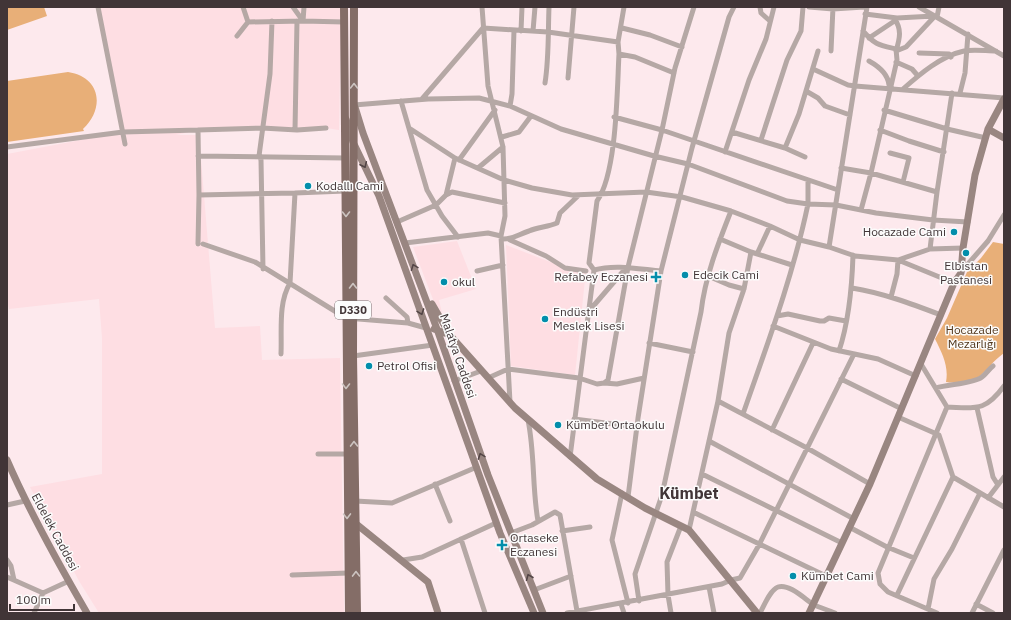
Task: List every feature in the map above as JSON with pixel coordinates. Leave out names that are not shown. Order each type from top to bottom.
[{"type":"main road","name":"D330","points":[[344,7],[345,191],[353,356],[357,613]]},
{"type":"main road","name":"D330","points":[[349,613],[346,454],[354,105],[354,7]]},
{"type":"street","points":[[98,7],[125,144]]},
{"type":"street","points":[[244,7],[248,22]]},
{"type":"street","points":[[293,7],[303,21]]},
{"type":"street","points":[[303,21],[304,7]]},
{"type":"street","points":[[482,7],[488,86],[502,137],[503,147],[505,216],[501,238],[510,403]]},
{"type":"street","points":[[521,31],[522,7]]},
{"type":"street","points":[[533,32],[535,7]]},
{"type":"street","points":[[545,83],[549,58],[548,32],[550,7]]},
{"type":"street","points":[[568,78],[574,7]]},
{"type":"street","points":[[570,457],[594,270],[589,263],[597,201],[602,194],[606,181],[613,143],[619,54],[618,42],[622,28],[624,7]]},
{"type":"street","points":[[604,383],[608,380],[610,374],[627,268],[654,156],[662,130],[674,73],[694,7]]},
{"type":"street","points":[[628,603],[612,540],[625,495],[661,271],[694,141],[729,17],[734,7]]},
{"type":"street","points":[[760,7],[761,13],[770,21]]},
{"type":"street","points":[[726,152],[749,80],[766,39],[774,7]]},
{"type":"street","points":[[761,140],[787,60],[801,31],[803,7]]},
{"type":"street","points":[[809,7],[865,7],[855,86],[829,247]]},
{"type":"street","points":[[919,7],[1004,56]]},
{"type":"street","points":[[863,31],[878,45],[896,51],[906,47],[936,16],[939,7]]},
{"type":"street","points":[[831,51],[833,8]]},
{"type":"street","points":[[865,14],[895,19],[936,16]]},
{"type":"street","points":[[869,38],[895,19]]},
{"type":"street","points":[[861,210],[871,173],[896,62],[896,51],[901,35],[899,25],[895,19]]},
{"type":"street","points":[[263,269],[261,160],[259,156],[270,74],[272,21]]},
{"type":"street","points":[[295,130],[297,21]]},
{"type":"street","points":[[237,36],[248,22],[344,22]]},
{"type":"street","points":[[483,28],[548,32],[618,42]]},
{"type":"street","points":[[422,99],[483,28]]},
{"type":"street","points":[[622,28],[650,35],[682,47]]},
{"type":"street","points":[[510,106],[512,94],[514,30]]},
{"type":"street","points":[[960,93],[965,73],[968,34]]},
{"type":"street","points":[[785,148],[806,91],[818,51]]},
{"type":"street","points":[[903,89],[918,76],[951,56],[966,51],[996,51]]},
{"type":"street","points":[[919,53],[949,54],[951,56]]},
{"type":"street","points":[[619,54],[635,57],[674,73]]},
{"type":"street","points":[[868,61],[878,66],[888,79],[890,88]]},
{"type":"street","points":[[896,62],[912,69],[918,76]]},
{"type":"street","points":[[813,69],[855,86],[960,93],[1004,98],[988,129],[975,175],[968,222],[962,248],[960,273]]},
{"type":"street","points":[[806,91],[818,98],[824,106],[850,115]]},
{"type":"street","points":[[930,249],[952,93]]},
{"type":"street","points":[[354,105],[422,99],[479,98],[510,106],[561,129],[654,156],[688,164],[787,201],[808,204],[836,205],[934,220],[968,222]]},
{"type":"street","points":[[401,101],[427,190],[458,237]]},
{"type":"street","name":"Malatya Caddesi","points":[[354,105],[367,144],[440,337],[454,381],[511,533],[543,613]]},
{"type":"street","points":[[446,195],[457,159],[495,110]]},
{"type":"street","points":[[884,110],[946,129],[986,138]]},
{"type":"street","points":[[345,115],[353,142],[378,196],[496,523],[534,613]]},
{"type":"street","points":[[502,137],[519,132],[531,116]]},
{"type":"street","points":[[614,117],[662,130],[838,190]]},
{"type":"street","points":[[7,147],[123,132],[262,128],[295,130],[326,128]]},
{"type":"street","points":[[409,128],[457,159],[504,180],[532,188],[579,195],[646,192],[679,196],[731,211],[770,226],[800,240],[871,259],[898,260],[954,283]]},
{"type":"street","points":[[988,129],[1004,138]]},
{"type":"street","points":[[198,130],[201,244],[255,262],[263,269],[290,282],[350,318],[408,323],[426,328],[437,329],[450,335]]},
{"type":"street","points":[[880,130],[944,152]]},
{"type":"street","points":[[732,132],[785,148],[805,157]]},
{"type":"street","points":[[345,145],[358,140],[367,144]]},
{"type":"street","points":[[478,168],[503,147]]},
{"type":"street","points":[[890,152],[909,158],[903,182]]},
{"type":"street","points":[[198,156],[345,158]]},
{"type":"street","points":[[841,168],[871,173],[937,192]]},
{"type":"street","points":[[743,414],[777,316],[800,240],[808,204],[808,180]]},
{"type":"street","points":[[199,195],[345,191]]},
{"type":"street","points":[[397,222],[436,205],[446,195],[452,192],[460,192],[505,203]]},
{"type":"street","points":[[281,354],[283,303],[285,291],[290,282],[295,193]]},
{"type":"street","points":[[510,240],[530,230],[549,227],[557,223],[560,213],[579,195]]},
{"type":"street","points":[[640,601],[635,574],[662,495],[708,276],[731,211]]},
{"type":"street","points":[[809,613],[870,484],[954,283],[960,273],[988,241],[1004,215]]},
{"type":"street","points":[[757,254],[770,226]]},
{"type":"street","points":[[405,243],[488,234],[510,240],[546,256],[565,268],[586,271]]},
{"type":"street","points":[[720,239],[751,252],[792,265]]},
{"type":"street","points":[[898,260],[930,249],[962,248]]},
{"type":"street","points":[[690,530],[718,401],[729,333],[744,289],[751,252]]},
{"type":"street","points":[[839,351],[852,288],[853,255]]},
{"type":"street","points":[[891,298],[897,274],[898,260]]},
{"type":"street","points":[[477,271],[503,265]]},
{"type":"street","points":[[594,270],[603,268],[627,268],[661,271]]},
{"type":"street","points":[[588,312],[627,268]]},
{"type":"street","points":[[708,276],[729,285],[744,289]]},
{"type":"street","points":[[420,283],[450,335],[510,403],[597,479],[656,514],[690,530],[757,613]]},
{"type":"street","points":[[852,288],[876,292],[941,315]]},
{"type":"street","points":[[386,298],[407,317],[408,323]]},
{"type":"street","points":[[777,316],[788,314],[820,322],[829,318],[846,321]]},
{"type":"street","points":[[773,326],[813,343],[839,351],[878,359],[916,376]]},
{"type":"street","points":[[426,328],[459,346]]},
{"type":"street","points":[[649,343],[693,352]]},
{"type":"street","points":[[772,430],[813,343]]},
{"type":"street","points":[[353,356],[433,345]]},
{"type":"street","points":[[567,613],[577,611],[584,612],[640,601],[709,587],[740,578],[759,545],[854,354]]},
{"type":"street","points":[[921,364],[946,407],[936,434],[887,547],[878,573],[880,584],[888,592],[937,613]]},
{"type":"street","points":[[936,388],[950,384],[965,383],[981,378],[993,366]]},
{"type":"street","points":[[488,378],[508,369],[579,378],[596,384],[617,384],[644,378]]},
{"type":"street","points":[[454,381],[482,371]]},
{"type":"street","points":[[841,379],[902,409]]},
{"type":"street","points":[[946,407],[977,408],[989,404],[1004,386]]},
{"type":"street","points":[[718,401],[807,448],[870,484]]},
{"type":"street","points":[[977,408],[993,477],[998,485]]},
{"type":"street","points":[[898,417],[939,435],[953,477],[1004,507]]},
{"type":"street","points":[[574,419],[637,427]]},
{"type":"street","points":[[528,420],[534,456],[533,485],[538,521]]},
{"type":"street","points":[[709,441],[790,483],[854,519]]},
{"type":"street","points":[[318,454],[346,454]]},
{"type":"street","name":"Eldelek Caddesi","points":[[7,460],[25,501],[87,613]]},
{"type":"street","points":[[355,501],[392,503],[476,468]]},
{"type":"street","points":[[702,474],[842,543]]},
{"type":"street","points":[[897,595],[953,477]]},
{"type":"street","points":[[988,498],[1004,477]]},
{"type":"street","points":[[435,484],[450,521]]},
{"type":"street","points":[[928,609],[934,579],[952,549],[980,493]]},
{"type":"street","points":[[7,505],[25,501]]},
{"type":"street","points":[[511,533],[555,512],[560,515],[577,611]]},
{"type":"street","points":[[693,512],[826,576]]},
{"type":"street","points":[[355,523],[403,560],[428,582],[438,613]]},
{"type":"street","points":[[403,560],[422,557],[496,523]]},
{"type":"street","points":[[671,613],[668,595],[667,562],[681,526]]},
{"type":"street","points":[[849,527],[887,547],[914,558]]},
{"type":"street","points":[[562,531],[590,528]]},
{"type":"street","points":[[461,539],[485,613]]},
{"type":"street","points":[[972,613],[1004,550]]},
{"type":"street","points":[[7,560],[11,566],[14,580]]},
{"type":"street","points":[[292,574],[348,573]]},
{"type":"street","points":[[534,590],[571,576]]},
{"type":"street","points":[[7,577],[43,593]]},
{"type":"street","points":[[34,613],[43,593],[69,582]]},
{"type":"street","points":[[709,587],[714,613]]},
{"type":"street","points":[[760,613],[773,591],[778,587],[789,589],[801,595],[813,604],[835,613]]},
{"type":"street","points":[[621,604],[624,613]]},
{"type":"street","points":[[976,604],[993,613]]},
{"type":"shaded area","points":[[98,7],[341,7],[339,130],[326,128],[198,130],[176,135],[199,135],[215,328],[260,326],[262,360],[340,358],[344,613],[99,613],[79,581],[30,487],[102,474],[102,338],[99,299],[9,309],[7,301],[7,154],[123,132]]},
{"type":"shaded area","points":[[457,241],[476,289],[439,300],[442,313],[434,302],[413,247]]},
{"type":"shaded area","name":"Endüstri Meslek Lisesi","points":[[506,245],[553,263],[586,270],[575,375],[511,366]]},
{"type":"green space","points":[[7,7],[44,7],[47,16],[7,30]]},
{"type":"green space","points":[[68,72],[79,75],[87,80],[93,87],[96,94],[97,103],[95,112],[83,129],[84,131],[7,142],[7,81]]},
{"type":"green space","name":"Hocazade Mezarlığı","points":[[993,242],[1004,244],[1004,353],[974,380],[958,383],[946,382],[946,365],[935,339],[947,318],[967,272],[981,258]]},
{"type":"place","name":"Kodallı Cami","points":[[308,186]]},
{"type":"place","name":"Hocazade Cami","points":[[954,232]]},
{"type":"place","name":"Elbistan Pastanesi","points":[[966,253]]},
{"type":"place","name":"Edecik Cami","points":[[685,275]]},
{"type":"place","name":"Refabey Eczanesi","points":[[656,277]]},
{"type":"place","name":"okul","points":[[444,282]]},
{"type":"place","name":"Endüstri Meslek Lisesi","points":[[545,319]]},
{"type":"place","name":"Petrol Ofisi","points":[[369,366]]},
{"type":"place","name":"Kümbet Ortaokulu","points":[[558,425]]},
{"type":"place","name":"Ortaseke Eczanesi","points":[[502,545]]},
{"type":"place","name":"Kümbet Cami","points":[[793,576]]},
{"type":"district","name":"Kümbet","points":[[689,493]]}]
